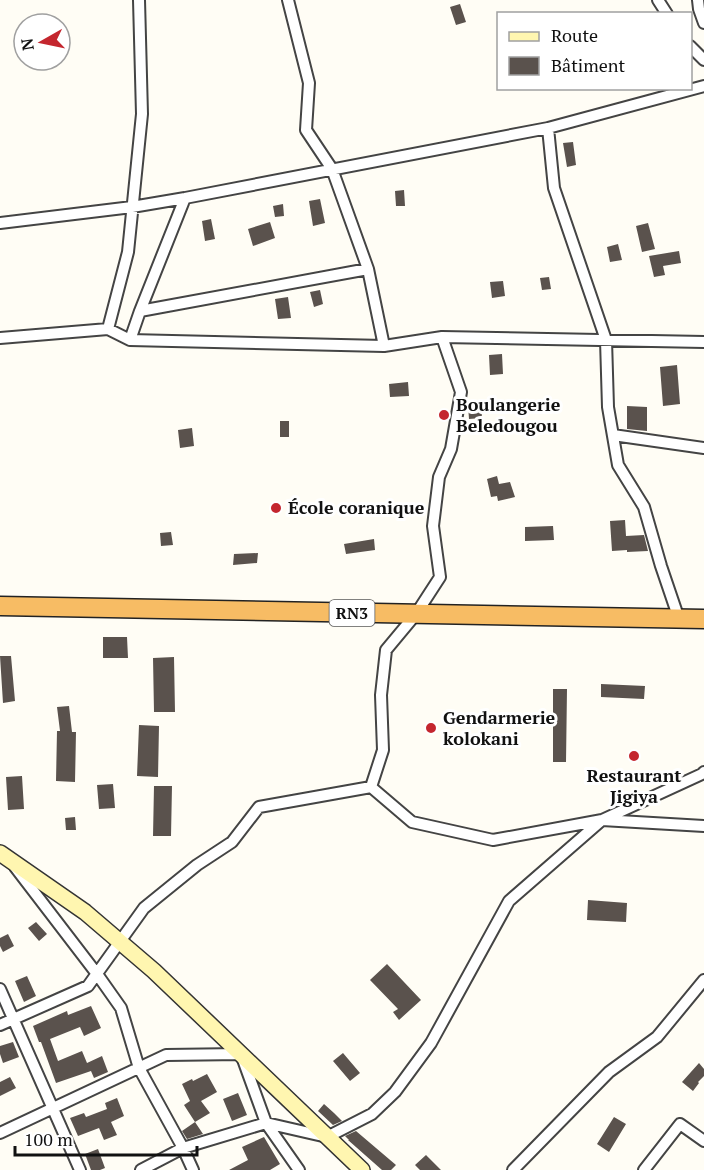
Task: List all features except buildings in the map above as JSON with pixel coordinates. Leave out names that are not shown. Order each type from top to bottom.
[{"type":"highway","name":"RN3","points":[[0,606],[704,619]]},
{"type":"main road","points":[[4,855],[85,912],[154,971],[362,1170]]},
{"type":"street","points":[[108,329],[128,252],[142,114],[139,0]]},
{"type":"street","points":[[288,0],[309,83],[306,130],[332,169],[368,270],[384,346]]},
{"type":"street","points":[[698,0],[704,23]]},
{"type":"street","points":[[692,48],[704,60]]},
{"type":"street","points":[[0,223],[132,207],[185,198],[548,128],[689,90]]},
{"type":"street","points":[[548,128],[554,188],[606,340],[608,407],[618,465],[644,507],[679,619]]},
{"type":"street","points":[[130,340],[185,198]]},
{"type":"street","points":[[140,311],[368,270]]},
{"type":"street","points":[[0,338],[108,329],[130,340],[384,346],[442,337],[704,342]]},
{"type":"street","points":[[371,787],[383,750],[381,695],[386,650],[416,614],[441,577],[433,526],[440,477],[451,449],[461,392],[442,337]]},
{"type":"street","points":[[613,435],[704,448]]},
{"type":"street","points":[[141,1170],[183,1148],[266,1123],[327,1137],[372,1114],[395,1092],[431,1043],[509,901],[602,820],[704,772]]},
{"type":"street","points":[[371,787],[412,822],[493,840],[602,820],[704,826]]},
{"type":"street","points":[[0,1025],[87,986],[144,908],[197,865],[232,842],[259,807],[371,787]]},
{"type":"street","points":[[4,855],[97,974],[120,1008],[139,1068],[183,1148],[192,1170]]},
{"type":"street","points":[[513,1170],[609,1072],[657,1037],[704,980]]},
{"type":"street","points":[[0,989],[80,1170]]},
{"type":"street","points":[[0,1133],[166,1055],[241,1054],[266,1123],[299,1170]]},
{"type":"street","points":[[644,1170],[680,1124],[704,1141]]},
{"type":"place","name":"Boulangerie Beledougou","points":[[444,415]]},
{"type":"place","name":"École coranique","points":[[276,508]]},
{"type":"place","name":"Gendarmerie kolokani","points":[[431,728]]},
{"type":"place","name":"Restaurant Jigiya","points":[[634,756]]}]
